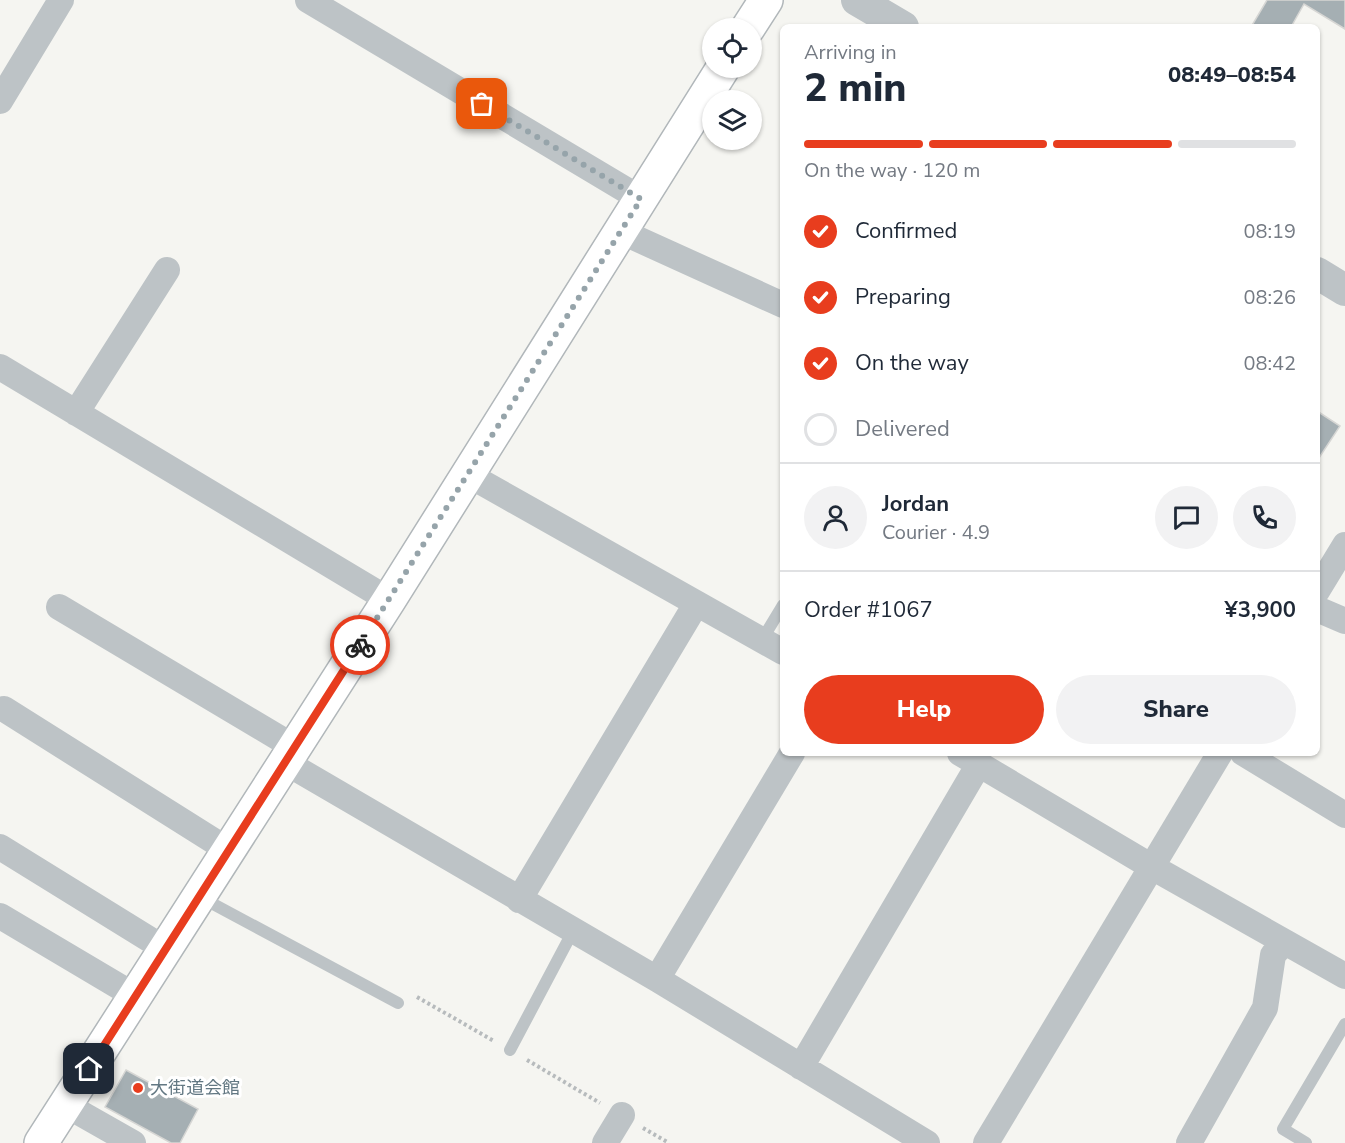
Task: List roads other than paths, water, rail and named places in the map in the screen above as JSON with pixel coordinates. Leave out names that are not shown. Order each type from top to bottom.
[{"type":"main road","points":[[754,18],[766,0]]},
{"type":"main road","points":[[41,1143],[389,600],[717,78]]},
{"type":"street","points":[[0,101],[61,0]]},
{"type":"street","points":[[308,0],[348,10],[641,199]]},
{"type":"street","points":[[857,0],[898,24]]},
{"type":"street","points":[[620,231],[780,304]]},
{"type":"street","points":[[76,413],[167,270]]},
{"type":"street","points":[[1320,275],[1345,290]]},
{"type":"street","points":[[0,367],[389,600]]},
{"type":"street","points":[[467,474],[773,646]]},
{"type":"street","points":[[1320,586],[1345,544]]},
{"type":"street","points":[[519,900],[696,604]]},
{"type":"street","points":[[59,607],[519,900],[657,979],[927,1143]]},
{"type":"street","points":[[1320,610],[1345,621]]},
{"type":"street","points":[[4,709],[228,850]]},
{"type":"street","points":[[657,979],[790,756]]},
{"type":"street","points":[[986,1143],[1218,756]]},
{"type":"street","points":[[1248,756],[1345,815]]},
{"type":"street","points":[[801,1067],[969,758],[1152,867],[1345,976]]},
{"type":"street","points":[[0,847],[165,949]]},
{"type":"street","points":[[0,916],[135,996]]},
{"type":"street","points":[[1189,1143],[1265,1008],[1273,955],[1284,942]]},
{"type":"street","points":[[66,1105],[133,1143]]},
{"type":"street","points":[[605,1143],[622,1115]]},
{"type":"lane","points":[[773,646],[780,617]]},
{"type":"lane","points":[[200,895],[398,1003]]},
{"type":"lane","points":[[510,1050],[573,931]]},
{"type":"lane","points":[[1306,1143],[1283,1129],[1345,1024]]},
{"type":"place","name":"大街道会館","points":[[138,1088]]}]
